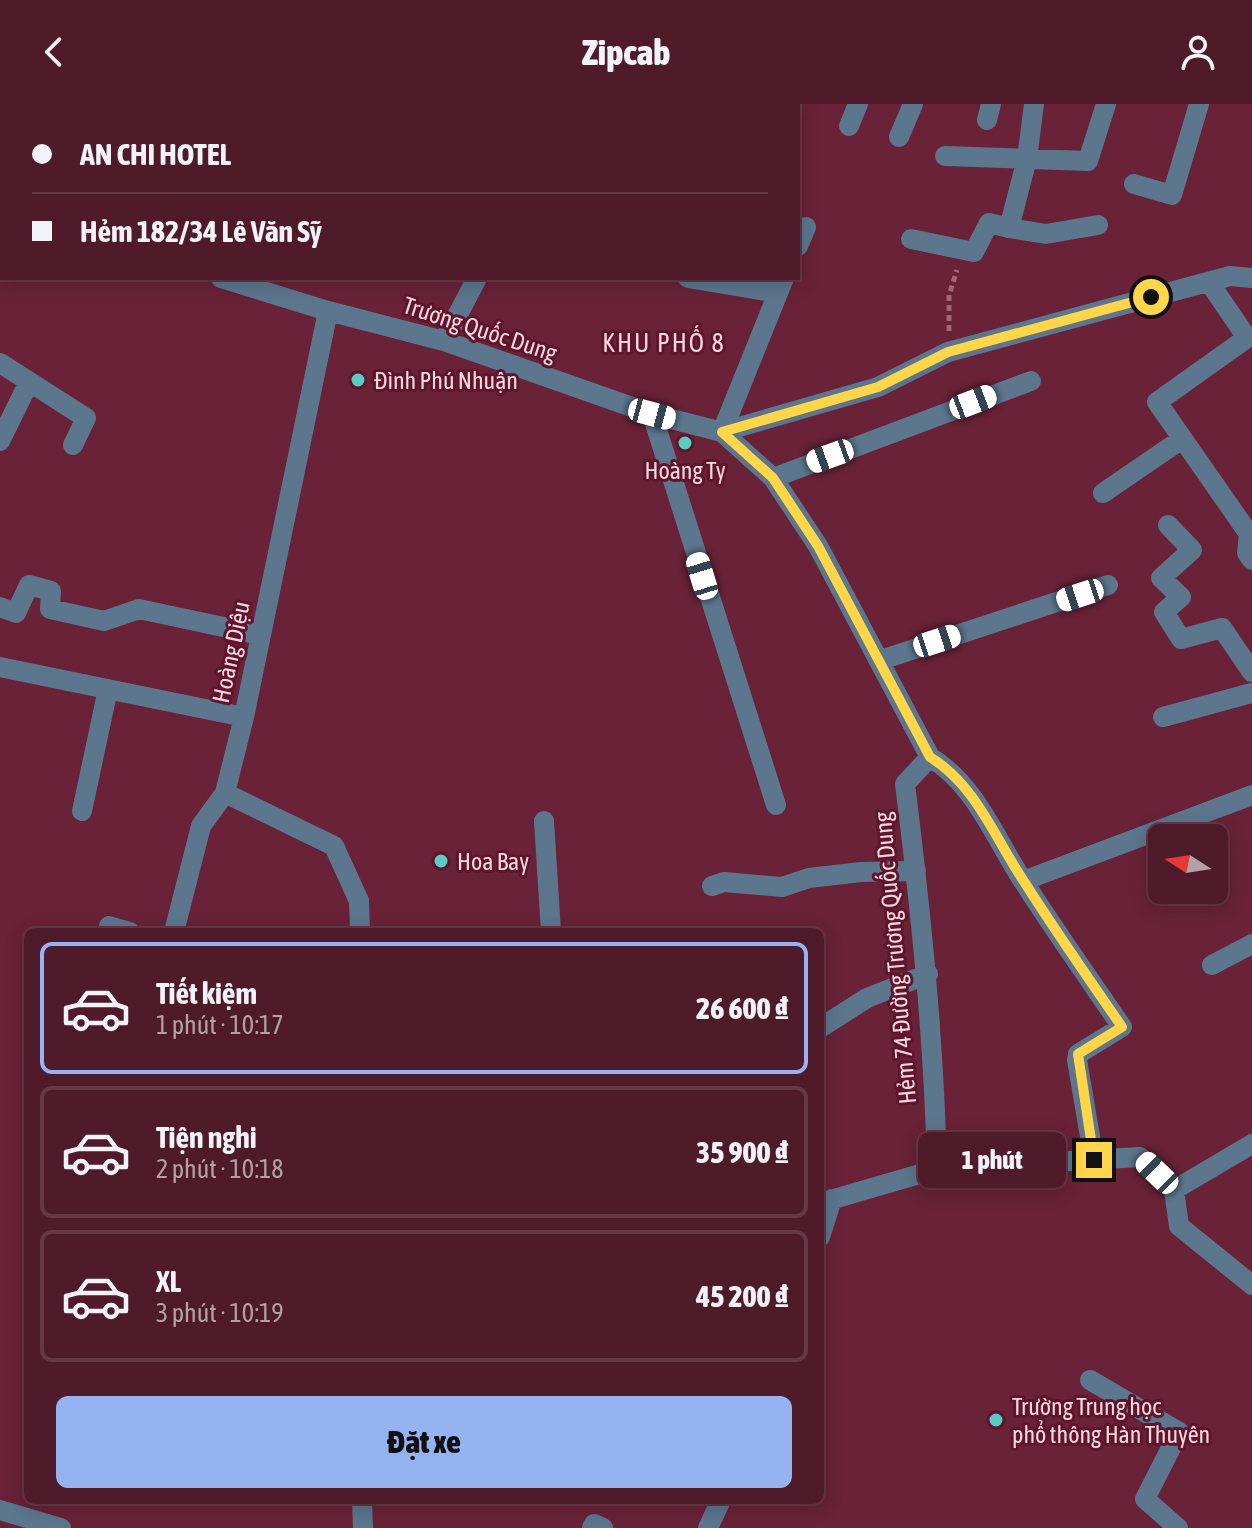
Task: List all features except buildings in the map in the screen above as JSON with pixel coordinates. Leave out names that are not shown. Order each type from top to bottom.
[{"type":"street","points":[[849,126],[858,104]]},
{"type":"street","points":[[899,137],[913,104]]},
{"type":"street","points":[[1009,228],[1027,159],[1034,104]]},
{"type":"street","points":[[945,156],[1088,161],[1106,104]]},
{"type":"street","points":[[1134,184],[1172,195],[1199,104]]},
{"type":"street","points":[[911,239],[974,252],[989,223],[1046,234],[1098,225]]},
{"type":"street","points":[[722,432],[878,387],[948,352],[1230,276],[1252,278]]},
{"type":"street","name":"Trương Quốc Dung","points":[[227,280],[328,311],[444,341],[652,414],[722,432]]},
{"type":"street","points":[[444,341],[476,280]]},
{"type":"street","points":[[715,280],[781,285],[722,432]]},
{"type":"street","points":[[1209,282],[1247,338],[1157,402],[1250,533],[1247,553],[1252,560]]},
{"type":"street","name":"Hoàng Diệu","points":[[225,793],[244,717],[328,311]]},
{"type":"street","points":[[0,363],[86,418],[73,445]]},
{"type":"street","points":[[773,478],[1031,381]]},
{"type":"street","points":[[0,441],[29,382]]},
{"type":"street","points":[[652,414],[776,805]]},
{"type":"street","points":[[722,432],[773,478],[818,546],[930,757],[951,770],[976,800],[1023,881],[1122,1027],[1078,1054],[1094,1160]]},
{"type":"street","points":[[1103,493],[1182,439]]},
{"type":"street","points":[[1168,525],[1192,550],[1161,578],[1181,597],[1164,612],[1181,639],[1222,628],[1252,672]]},
{"type":"street","points":[[8,610],[29,585],[51,591],[50,609],[104,621],[139,609],[261,635]]},
{"type":"street","points":[[881,660],[1108,585]]},
{"type":"street","points":[[0,667],[244,717]]},
{"type":"street","points":[[82,811],[108,689]]},
{"type":"street","points":[[1163,717],[1252,693]]},
{"type":"street","name":"Hẻm 74 Đường Trương Quốc Dung","points":[[930,757],[905,784],[928,974],[935,1066],[937,1169]]},
{"type":"street","points":[[175,928],[201,826],[225,793],[334,846],[359,901],[360,928]]},
{"type":"street","points":[[1023,881],[1252,795]]},
{"type":"street","points":[[544,821],[551,928]]},
{"type":"street","points":[[712,886],[724,882],[782,887],[809,878],[861,872],[916,871]]},
{"type":"street","points":[[109,926],[116,928]]},
{"type":"street","points":[[1212,965],[1252,944]]},
{"type":"street","points":[[824,1025],[867,998],[928,974]]},
{"type":"street","points":[[1174,1190],[1252,1144]]},
{"type":"street","points":[[826,1201],[937,1169],[1140,1157],[1174,1190],[1179,1226],[1252,1285]]},
{"type":"street","points":[[1090,1380],[1179,1432],[1145,1499],[1178,1528]]},
{"type":"street","points":[[362,1504],[363,1528]]},
{"type":"street","points":[[708,1528],[719,1504]]},
{"type":"street","points":[[0,1510],[61,1528]]},
{"type":"street","points":[[592,1528],[594,1524],[603,1528]]},
{"type":"path","points":[[948,352],[949,295],[964,251]]},
{"type":"place","name":"Đình Phú Nhuận","points":[[358,380]]},
{"type":"place","name":"Hoàng Ty","points":[[685,443]]},
{"type":"place","name":"Hoa Bay","points":[[441,861]]},
{"type":"place","name":"Trường Trung học phổ thông Hàn Thuyên","points":[[996,1420]]},
{"type":"district","name":"KHU PHỐ 8","points":[[664,343]]},
{"type":"route","points":[[1094,1160],[1078,1054],[1122,1027],[1023,881],[976,800],[951,770],[930,757],[818,546],[773,478],[722,432],[878,387],[948,352],[1151,297]]}]
